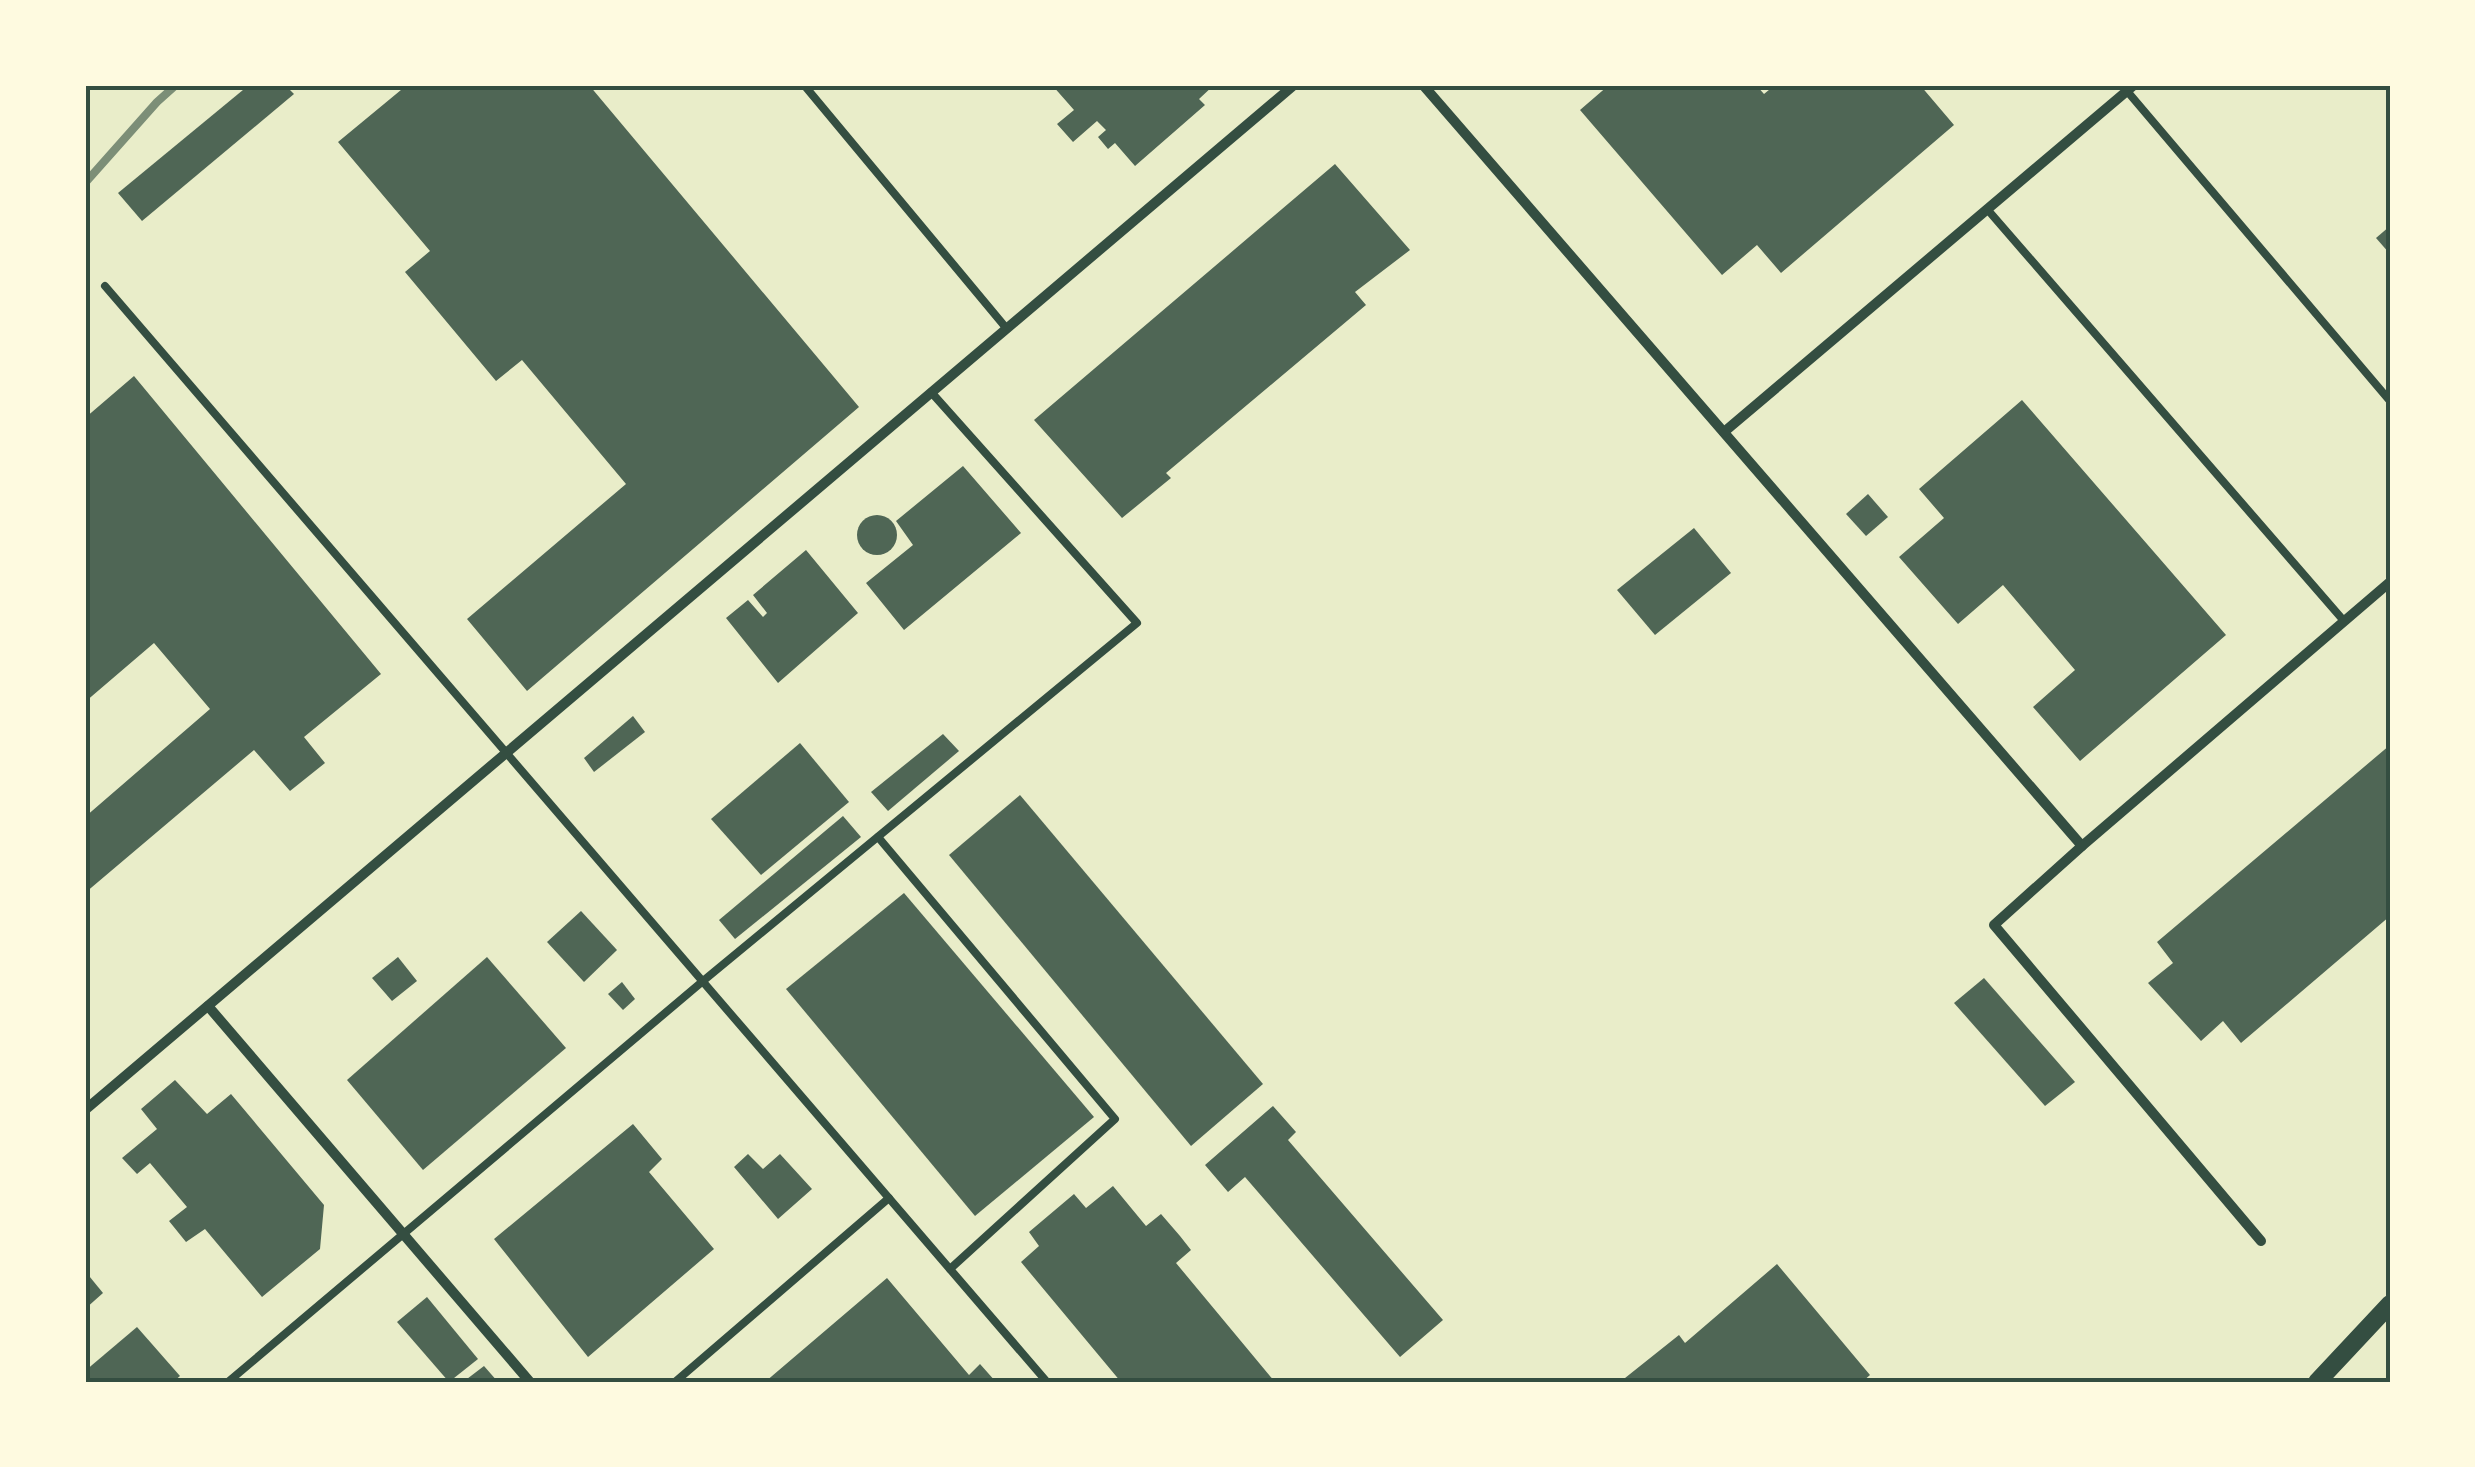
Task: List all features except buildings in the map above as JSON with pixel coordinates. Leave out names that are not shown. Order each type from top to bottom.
[{"type":"street","points":[[85,1110],[1294,85]]},
{"type":"street","points":[[1423,85],[2082,846]]},
{"type":"street","points":[[1724,432],[2130,88]]},
{"type":"street","points":[[2261,1241],[1994,925],[2390,582]]},
{"type":"street","points":[[208,1006],[530,1382]]},
{"type":"street","points":[[2317,1382],[2390,1304]]},
{"type":"lane","points":[[804,85],[1007,329]]},
{"type":"lane","points":[[2130,88],[2390,401]]},
{"type":"lane","points":[[1988,209],[2344,621]]},
{"type":"lane","points":[[104,286],[1047,1382]]},
{"type":"lane","points":[[228,1382],[703,981],[1137,623],[931,392]]},
{"type":"lane","points":[[878,837],[1116,1119],[950,1269]]},
{"type":"lane","points":[[676,1382],[889,1198]]},
{"type":"railway","points":[[85,183],[176,85]]}]
